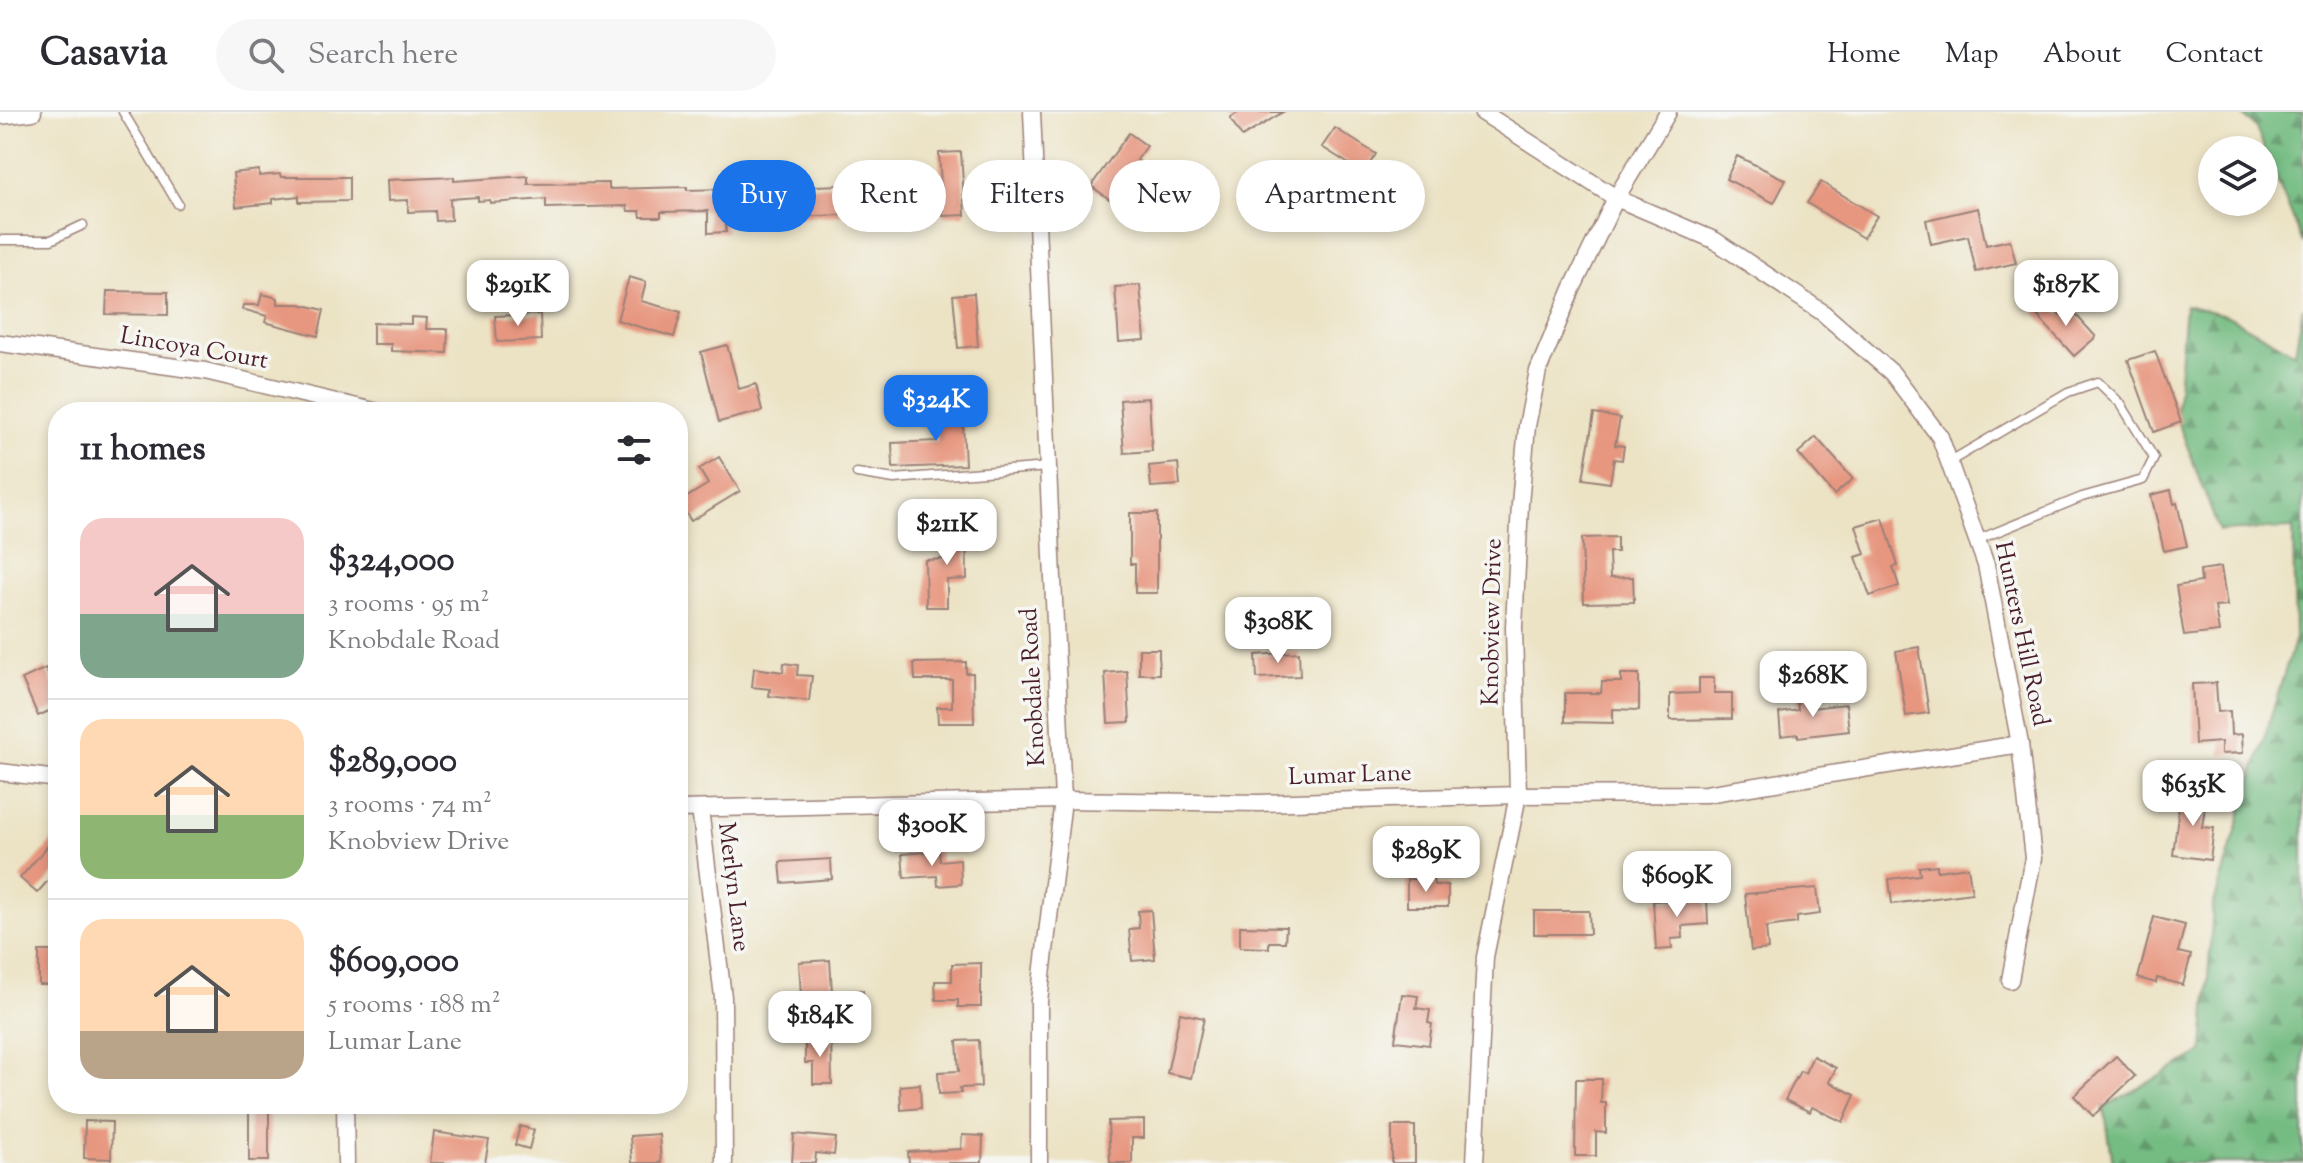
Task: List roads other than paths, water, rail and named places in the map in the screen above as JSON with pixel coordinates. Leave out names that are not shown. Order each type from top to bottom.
[{"type":"street","points":[[0,116],[33,112]]},
{"type":"street","name":"Knobdale Road","points":[[1032,112],[1063,800],[1039,1001],[1039,1163]]},
{"type":"street","name":"Hunters Hill Road","points":[[1482,112],[1616,198],[1714,240],[1822,312],[1892,373],[1940,437],[1986,565],[2020,744],[2033,858],[2010,980]]},
{"type":"street","name":"Knobview Drive","points":[[1475,1163],[1485,957],[1518,795],[1514,627],[1527,426],[1538,371],[1572,289],[1616,198],[1668,112]]},
{"type":"street","name":"Lincoya Court","points":[[0,343],[205,371],[336,402]]},
{"type":"street","name":"Lumar Lane","points":[[688,809],[1063,800],[1259,803],[1518,795],[1706,794],[2020,744]]},
{"type":"street","points":[[0,772],[48,778]]},
{"type":"street","name":"Merlyn Lane","points":[[700,809],[723,997],[724,1163]]},
{"type":"street","points":[[345,1114],[346,1163]]},
{"type":"lane","points":[[123,112],[178,204]]},
{"type":"lane","points":[[0,240],[51,240],[83,225]]},
{"type":"lane","points":[[1949,462],[2068,392],[2098,382],[2121,404],[2154,458],[2143,480],[2082,497],[1977,540]]},
{"type":"lane","points":[[857,473],[894,479],[1048,467]]}]
